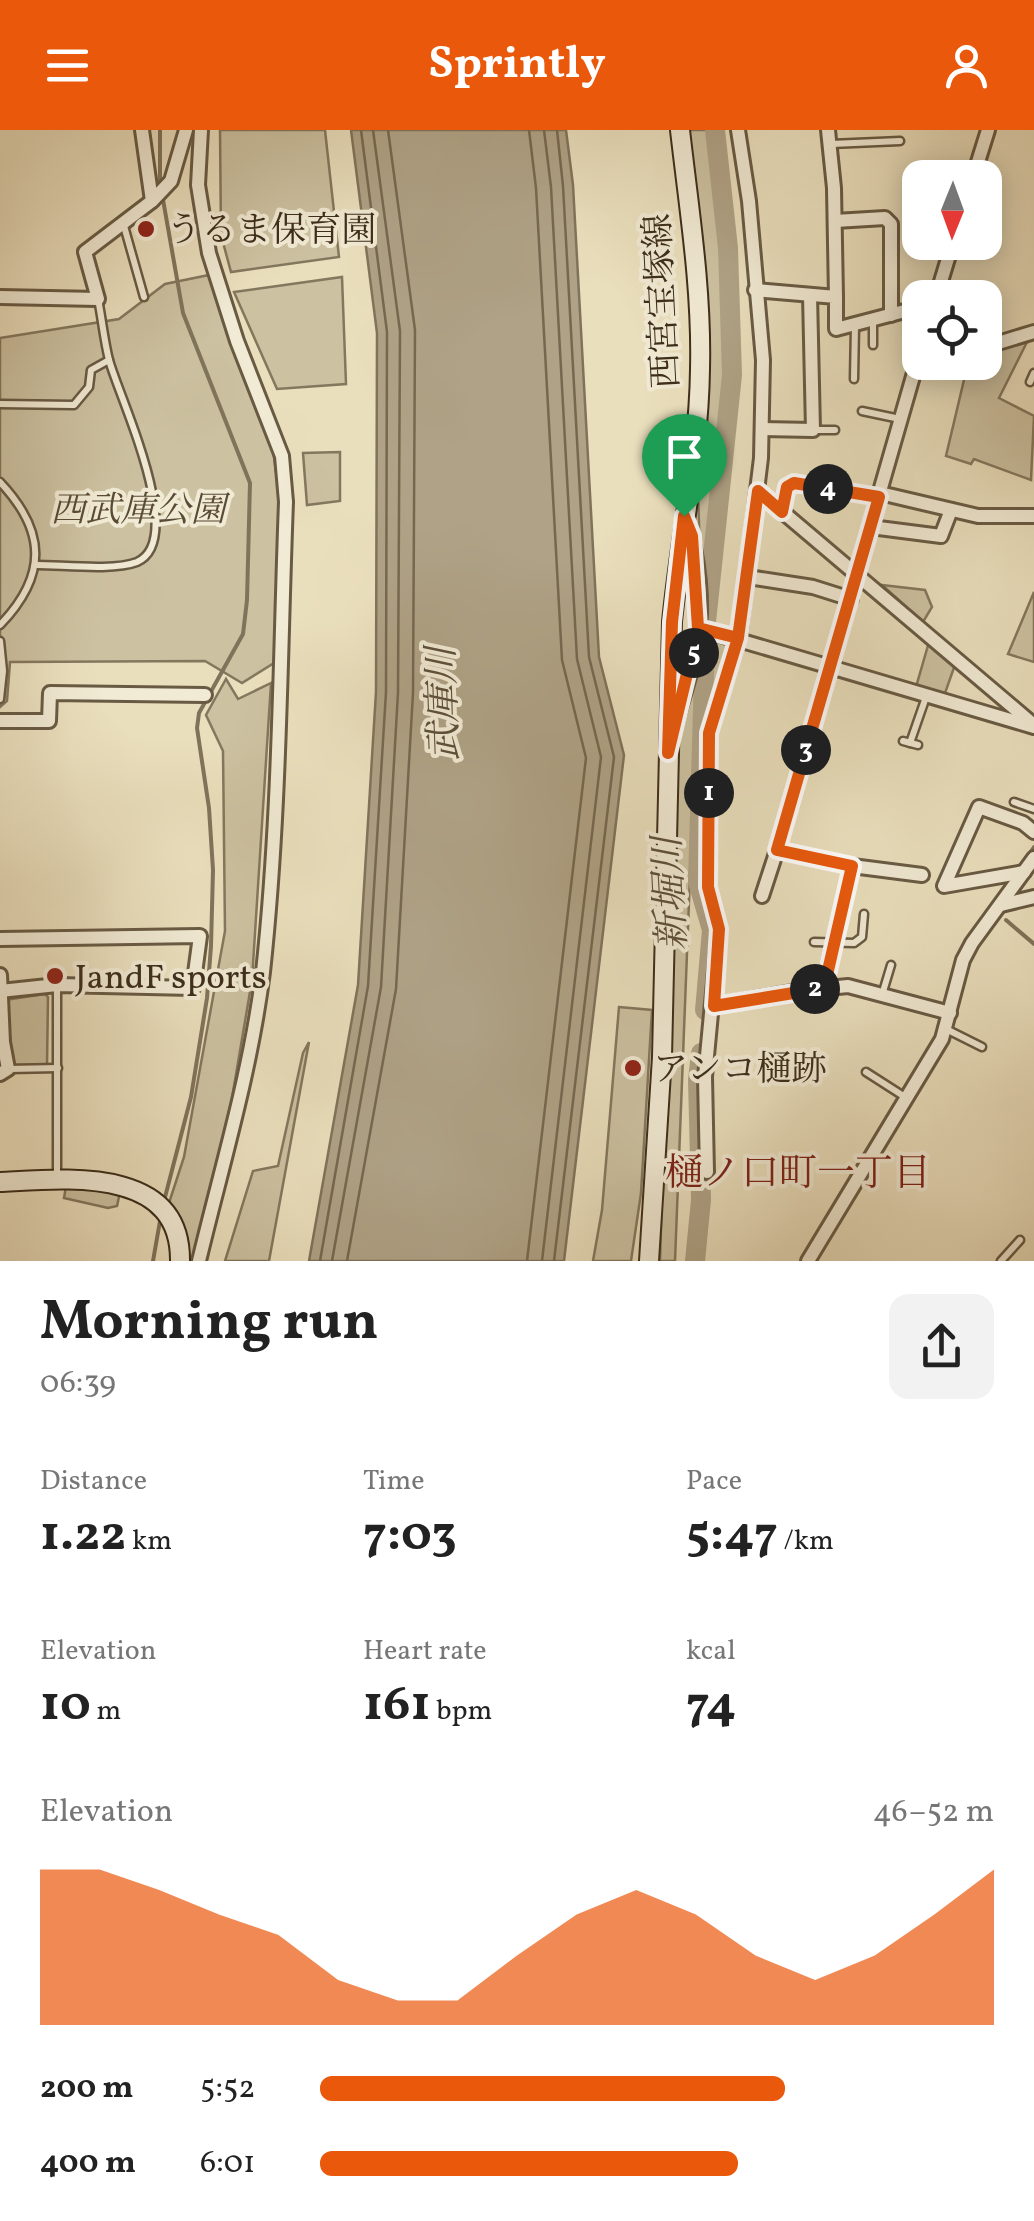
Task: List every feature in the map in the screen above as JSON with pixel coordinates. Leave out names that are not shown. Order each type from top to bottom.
[{"type":"main road","name":"西宮宝塚線","points":[[650,1261],[663,1018],[672,622],[696,445],[700,366],[692,232],[680,130]]},
{"type":"main road","points":[[0,1182],[120,1184],[152,1199],[174,1226],[180,1261]]},
{"type":"main road","name":"西宮宝塚線","points":[[638,1261],[653,1188]]},
{"type":"street","points":[[142,130],[152,201]]},
{"type":"street","points":[[0,297],[98,299],[86,252],[152,201],[171,181],[186,130]]},
{"type":"street","points":[[200,1261],[250,1053],[262,972],[271,858],[286,502],[282,456],[237,340],[209,253],[198,185],[201,130]]},
{"type":"street","points":[[707,1172],[705,1077],[719,929],[708,887],[709,733],[738,638],[758,491],[762,429],[763,360],[749,201],[738,130]]},
{"type":"street","points":[[979,160],[988,130]]},
{"type":"street","points":[[829,137],[836,330],[902,312]]},
{"type":"street","points":[[835,221],[885,218],[891,224],[891,315]]},
{"type":"street","points":[[755,290],[836,297]]},
{"type":"street","points":[[762,429],[813,430],[810,294]]},
{"type":"street","points":[[1002,342],[1034,332]]},
{"type":"street","points":[[762,896],[912,380]]},
{"type":"street","points":[[782,512],[787,487],[794,483],[880,495],[978,516],[1034,516]]},
{"type":"street","points":[[758,491],[1034,726]]},
{"type":"street","points":[[871,527],[941,536],[951,510]]},
{"type":"street","points":[[668,753],[698,628],[692,536],[684,516]]},
{"type":"street","points":[[748,577],[812,587],[850,599]]},
{"type":"street","points":[[698,628],[1034,726]]},
{"type":"street","points":[[0,722],[49,721],[50,692],[205,695]]},
{"type":"street","points":[[1024,872],[944,886],[980,807],[1023,822],[1034,832]]},
{"type":"street","points":[[777,850],[852,866],[922,875]]},
{"type":"street","points":[[808,1261],[942,1039],[963,960],[1034,858]]},
{"type":"street","points":[[824,988],[852,866]]},
{"type":"street","points":[[1001,905],[1034,897]]},
{"type":"street","points":[[0,938],[200,936],[194,988],[57,985],[0,990]]},
{"type":"street","points":[[0,975],[4,1072]]},
{"type":"street","points":[[714,1006],[848,986],[950,1013]]},
{"type":"lane","points":[[829,137],[900,141]]},
{"type":"lane","points":[[124,223],[144,296]]},
{"type":"lane","points":[[37,565],[138,562],[152,547],[157,519],[151,484],[110,360],[98,299]]},
{"type":"lane","points":[[873,320],[873,345]]},
{"type":"lane","points":[[854,324],[854,379]]},
{"type":"lane","points":[[0,404],[74,405],[90,387],[91,370],[110,360]]},
{"type":"lane","points":[[1030,382],[1034,373]]},
{"type":"lane","points":[[862,410],[901,419]]},
{"type":"lane","points":[[813,430],[835,430]]},
{"type":"lane","points":[[0,482],[16,499],[33,532],[37,565],[26,589],[0,626]]},
{"type":"lane","points":[[0,641],[0,699]]},
{"type":"lane","points":[[910,743],[927,696]]},
{"type":"lane","points":[[1014,802],[1034,808]]},
{"type":"lane","points":[[814,942],[854,943],[862,937],[864,914]]},
{"type":"lane","points":[[882,996],[892,966]]},
{"type":"lane","points":[[57,985],[57,1180]]},
{"type":"lane","points":[[946,1028],[982,1046]]},
{"type":"lane","points":[[4,1072],[58,1068]]},
{"type":"lane","points":[[866,1072],[906,1098]]},
{"type":"lane","points":[[1000,1261],[1020,1240]]},
{"type":"green space","points":[[220,130],[325,130],[339,257],[231,272],[221,235]]},
{"type":"green space","points":[[685,130],[708,130],[727,316],[726,381],[707,580],[701,580]]},
{"type":"green space","name":"西武庫公園","points":[[209,275],[273,450],[280,502],[274,663],[242,683],[205,661],[10,662],[7,701],[0,707],[0,338],[119,319],[165,284]]},
{"type":"green space","points":[[342,277],[346,384],[277,389],[234,292]]},
{"type":"green space","points":[[1029,338],[999,398],[1034,416],[1031,480],[974,459],[971,464],[946,456],[964,380],[1002,380],[1002,347]]},
{"type":"green space","points":[[340,452],[340,501],[307,505],[303,453]]},
{"type":"green space","points":[[882,585],[925,590],[932,607],[923,622]]},
{"type":"green space","points":[[1034,592],[1034,662],[1008,654]]},
{"type":"green space","points":[[709,640],[731,646],[695,748],[675,1261],[660,1261],[675,753],[696,666],[700,666],[699,689],[705,689]]},
{"type":"green space","points":[[929,642],[956,662],[944,696],[916,687]]},
{"type":"green space","points":[[226,679],[238,699],[271,683],[252,980],[223,1151],[194,1261],[187,1261],[168,1206],[184,1157],[225,931],[223,751],[206,715]]},
{"type":"green space","points":[[45,994],[47,1065],[12,1065],[5,1000]]},
{"type":"green space","points":[[619,1007],[652,1010],[641,1193],[631,1261],[593,1261],[602,1210]]},
{"type":"green space","points":[[309,1042],[269,1261],[225,1261],[253,1171],[278,1166],[303,1053]]},
{"type":"green space","points":[[66,1186],[120,1192],[117,1206],[108,1208],[64,1198]]},
{"type":"water","name":"武庫川","points":[[351,130],[566,130],[573,185],[599,657],[624,755],[564,1261],[309,1261],[358,985],[376,692],[377,333]]},
{"type":"waterway","points":[[160,130],[160,185]]},
{"type":"waterway","name":"新堀川","points":[[706,622],[732,375],[728,248],[715,130]]},
{"type":"waterway","points":[[162,194],[183,313],[250,483],[243,634],[199,713],[197,728],[213,870],[211,946],[191,1097],[164,1201]]},
{"type":"waterway","name":"新堀川","points":[[705,642],[698,882],[712,930],[705,1010]]},
{"type":"waterway","points":[[1028,856],[1034,847]]},
{"type":"waterway","points":[[1006,920],[1034,944]]},
{"type":"waterway","name":"新堀川","points":[[695,1261],[701,1200],[701,1053]]},
{"type":"waterway","points":[[153,1261],[160,1221]]},
{"type":"place","name":"うるま保育園","points":[[146,229]]},
{"type":"place","name":"JandF sports","points":[[55,976]]},
{"type":"place","name":"アンコ樋跡","points":[[633,1068]]},
{"type":"district","name":"樋ノ口町一丁目","points":[[798,1172]]},
{"type":"route","points":[[684,516],[672,622],[668,753],[698,628],[738,638],[758,491],[782,512],[787,487],[794,483],[879,497],[777,850],[852,866],[824,988],[714,1006],[719,929],[708,887],[709,733],[738,638],[698,628],[692,536],[684,516]]}]
